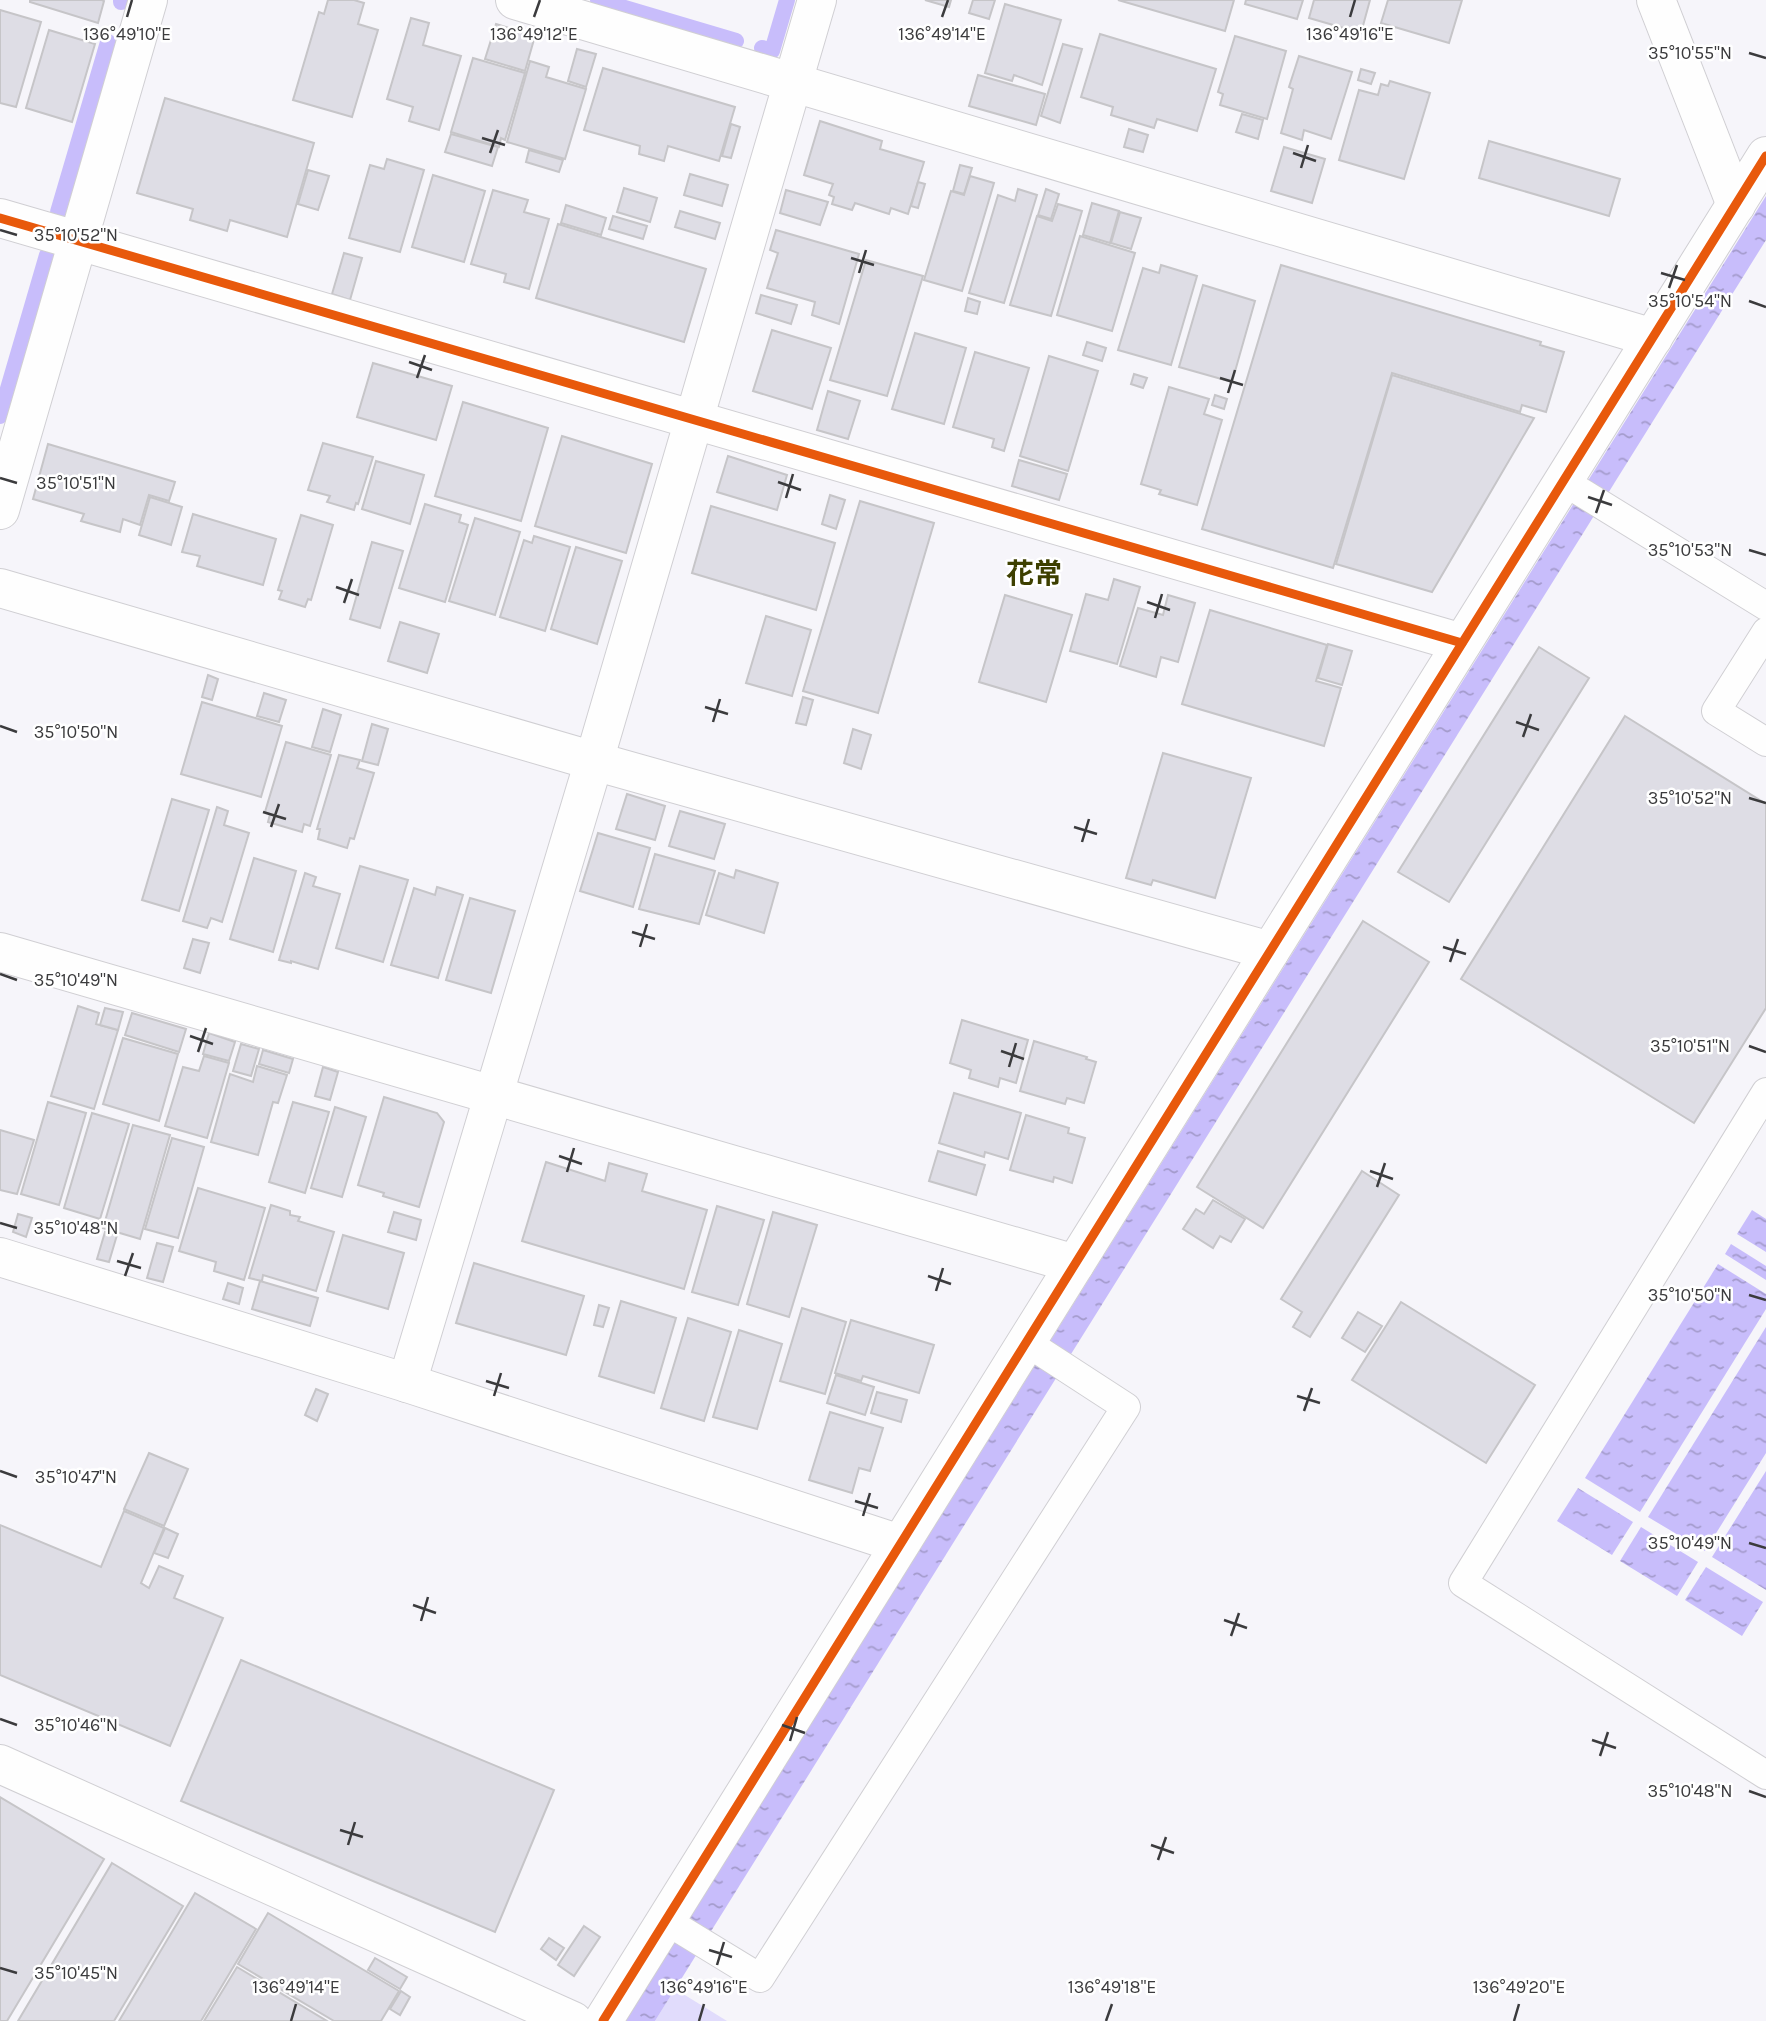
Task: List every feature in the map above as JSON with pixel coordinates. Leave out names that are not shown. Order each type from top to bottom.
[{"type":"street","points":[[0,510],[148,0]]},
{"type":"street","points":[[515,0],[1653,338]]},
{"type":"street","points":[[407,1383],[594,761],[817,0]]},
{"type":"street","points":[[1656,0],[1736,205]]},
{"type":"street","points":[[603,2021],[672,1924],[900,1544],[1033,1346],[1074,1264],[1462,643],[1570,485],[1653,338],[1766,156]]},
{"type":"street","points":[[0,218],[1462,643]]},
{"type":"street","points":[[0,588],[594,761],[1270,951]]},
{"type":"street","points":[[0,952],[1074,1264]]},
{"type":"street","points":[[0,1257],[407,1383],[900,1544]]},
{"type":"street","points":[[0,1764],[573,2021]]},
{"type":"lane","points":[[1570,485],[1766,606]]},
{"type":"lane","points":[[1766,632],[1716,711],[1766,742]]},
{"type":"lane","points":[[1766,1092],[1463,1583],[1766,1775]]},
{"type":"lane","points":[[672,1924],[760,1978],[1126,1407],[1033,1346]]},
{"type":"shaded area","points":[[675,1989],[727,2021],[655,2021]]},
{"type":"water","points":[[1766,196],[1766,240],[655,2021],[625,2021]]},
{"type":"water","points":[[1752,1210],[1766,1219],[1766,1252],[1737,1234]]},
{"type":"water","points":[[1731,1244],[1766,1266],[1766,1280],[1725,1254]]},
{"type":"water","points":[[1718,1264],[1766,1294],[1766,1309],[1640,1512],[1585,1478]]},
{"type":"water","points":[[1766,1327],[1766,1453],[1705,1551],[1648,1517]]},
{"type":"water","points":[[1766,1471],[1766,1590],[1712,1557]]},
{"type":"water","points":[[1578,1488],[1633,1522],[1612,1555],[1557,1521]]},
{"type":"water","points":[[1641,1527],[1698,1562],[1677,1596],[1620,1561]]},
{"type":"water","points":[[1706,1567],[1763,1602],[1742,1636],[1685,1600]]},
{"type":"building","points":[[30,0],[102,0],[104,1],[98,23]]},
{"type":"building","points":[[328,0],[354,0],[364,3],[358,24],[378,30],[352,117],[293,100],[319,12],[324,14]]},
{"type":"building","points":[[925,0],[951,0],[949,7]]},
{"type":"building","points":[[973,0],[995,0],[989,19],[969,13]]},
{"type":"building","points":[[1118,0],[1234,0],[1225,31]]},
{"type":"building","points":[[1246,0],[1303,0],[1297,19],[1245,4]]},
{"type":"building","points":[[1314,0],[1370,0],[1361,33],[1309,18]]},
{"type":"building","points":[[1388,0],[1462,0],[1449,43],[1381,23]]},
{"type":"building","points":[[1005,4],[1061,20],[1042,85],[1014,75],[1012,81],[985,73]]},
{"type":"building","points":[[0,10],[41,22],[16,107],[0,103]]},
{"type":"building","points":[[411,18],[429,23],[423,45],[461,56],[439,130],[409,121],[413,107],[387,99]]},
{"type":"building","points":[[496,24],[535,36],[525,71],[485,59]]},
{"type":"building","points":[[49,30],[95,44],[72,122],[26,108]]},
{"type":"building","points":[[1100,34],[1216,69],[1197,131],[1157,119],[1154,128],[1111,115],[1113,107],[1081,97]]},
{"type":"building","points":[[1235,36],[1286,51],[1267,119],[1220,105],[1223,94],[1218,92]]},
{"type":"building","points":[[1063,44],[1082,49],[1060,123],[1041,116]]},
{"type":"building","points":[[577,49],[596,54],[586,87],[568,81]]},
{"type":"building","points":[[1299,56],[1352,72],[1331,139],[1304,130],[1302,140],[1281,133],[1293,89],[1289,87]]},
{"type":"building","points":[[473,58],[525,73],[505,140],[501,138],[499,147],[451,132]]},
{"type":"building","points":[[530,61],[549,67],[546,77],[586,89],[565,159],[507,142]]},
{"type":"building","points":[[603,68],[735,107],[719,161],[668,146],[664,161],[639,154],[640,146],[584,130]]},
{"type":"building","points":[[1361,69],[1375,73],[1371,84],[1358,80]]},
{"type":"building","points":[[978,75],[1045,94],[1036,125],[969,106]]},
{"type":"building","points":[[1390,81],[1430,93],[1404,179],[1339,160],[1359,90],[1378,95],[1381,84],[1388,86]]},
{"type":"building","points":[[165,98],[314,143],[287,237],[230,220],[227,231],[190,220],[193,209],[137,193]]},
{"type":"building","points":[[1242,114],[1263,120],[1258,139],[1236,132]]},
{"type":"building","points":[[820,121],[882,141],[880,149],[924,162],[908,214],[891,208],[889,214],[855,203],[852,210],[832,204],[834,197],[829,195],[833,184],[804,175]]},
{"type":"building","points":[[731,124],[740,127],[731,158],[722,156]]},
{"type":"building","points":[[1129,129],[1148,135],[1143,152],[1124,147]]},
{"type":"building","points":[[451,134],[498,147],[492,166],[445,152]]},
{"type":"building","points":[[1489,141],[1620,179],[1609,216],[1479,178]]},
{"type":"building","points":[[1284,147],[1325,159],[1312,203],[1271,191]]},
{"type":"building","points":[[529,150],[563,160],[559,172],[526,162]]},
{"type":"building","points":[[387,159],[424,170],[400,252],[349,238],[370,165],[384,169]]},
{"type":"building","points":[[960,165],[972,168],[964,194],[953,191]]},
{"type":"building","points":[[308,170],[329,176],[318,210],[298,204]]},
{"type":"building","points":[[690,174],[728,185],[722,206],[684,195]]},
{"type":"building","points":[[433,175],[485,191],[464,262],[412,247]]},
{"type":"building","points":[[970,176],[994,183],[962,291],[924,280],[951,191],[964,195]]},
{"type":"building","points":[[918,182],[925,184],[918,208],[911,206]]},
{"type":"building","points":[[624,188],[657,198],[650,222],[617,212]]},
{"type":"building","points":[[1018,189],[1037,195],[1004,303],[969,293],[998,195],[1015,201]]},
{"type":"building","points":[[1046,189],[1059,194],[1051,219],[1038,215]]},
{"type":"building","points":[[493,190],[528,200],[524,212],[549,219],[529,289],[504,282],[506,274],[471,264]]},
{"type":"building","points":[[786,190],[828,202],[820,225],[780,213]]},
{"type":"building","points":[[1092,203],[1119,211],[1110,243],[1083,235]]},
{"type":"building","points":[[1058,204],[1082,211],[1051,316],[1010,305],[1037,216],[1052,221]]},
{"type":"building","points":[[566,205],[606,218],[601,235],[561,223]]},
{"type":"building","points":[[680,211],[720,223],[715,239],[675,227]]},
{"type":"building","points":[[1120,212],[1141,218],[1131,249],[1111,243]]},
{"type":"building","points":[[613,216],[647,226],[643,239],[609,229]]},
{"type":"building","points":[[558,224],[706,269],[684,342],[536,298]]},
{"type":"building","points":[[776,230],[859,254],[839,324],[812,315],[815,302],[767,288],[778,253],[770,250]]},
{"type":"building","points":[[1080,236],[1135,253],[1112,331],[1057,315]]},
{"type":"building","points":[[344,253],[362,258],[350,300],[332,294]]},
{"type":"building","points":[[866,260],[923,276],[887,396],[830,380]]},
{"type":"building","points":[[1161,265],[1197,276],[1171,365],[1118,350],[1143,268],[1159,273]]},
{"type":"building","points":[[1281,265],[1541,342],[1540,345],[1564,352],[1546,412],[1522,405],[1520,412],[1392,373],[1333,568],[1202,529]]},
{"type":"building","points":[[1203,285],[1255,301],[1232,382],[1179,367]]},
{"type":"building","points":[[761,295],[797,305],[791,324],[756,313]]},
{"type":"building","points":[[968,298],[980,302],[977,314],[965,311]]},
{"type":"building","points":[[772,330],[831,348],[812,409],[753,391]]},
{"type":"building","points":[[915,333],[966,348],[944,424],[892,409]]},
{"type":"building","points":[[1087,342],[1106,348],[1102,361],[1083,355]]},
{"type":"building","points":[[975,352],[1029,368],[1004,451],[992,447],[994,439],[953,427]]},
{"type":"building","points":[[1049,356],[1098,371],[1068,471],[1020,456]]},
{"type":"building","points":[[373,363],[452,386],[436,440],[357,417]]},
{"type":"building","points":[[1134,374],[1147,378],[1143,388],[1131,384]]},
{"type":"building","points":[[1392,375],[1534,418],[1432,592],[1336,564]]},
{"type":"building","points":[[1169,387],[1209,399],[1204,414],[1222,420],[1197,505],[1159,494],[1161,490],[1141,484]]},
{"type":"building","points":[[828,391],[860,401],[848,439],[817,430]]},
{"type":"building","points":[[1215,395],[1227,399],[1224,409],[1212,405]]},
{"type":"building","points":[[463,402],[548,428],[521,521],[435,496]]},
{"type":"building","points":[[562,436],[652,464],[626,553],[535,526]]},
{"type":"building","points":[[323,443],[373,457],[354,510],[327,502],[330,496],[308,490]]},
{"type":"building","points":[[48,444],[175,482],[169,501],[149,495],[140,525],[123,519],[120,532],[81,521],[84,514],[33,499]]},
{"type":"building","points":[[728,456],[787,475],[777,510],[717,492]]},
{"type":"building","points":[[1019,460],[1067,474],[1059,500],[1012,486]]},
{"type":"building","points":[[376,461],[424,475],[410,524],[362,509]]},
{"type":"building","points":[[830,495],[845,500],[836,529],[822,524]]},
{"type":"building","points":[[150,497],[182,507],[171,545],[139,535]]},
{"type":"building","points":[[860,501],[934,523],[878,713],[803,691]]},
{"type":"building","points":[[425,504],[461,515],[459,522],[468,525],[445,602],[399,588]]},
{"type":"building","points":[[711,506],[835,543],[816,610],[692,573]]},
{"type":"building","points":[[193,514],[276,539],[263,585],[197,566],[200,556],[182,552]]},
{"type":"building","points":[[301,515],[333,525],[311,600],[308,599],[305,607],[279,599],[282,591],[278,590]]},
{"type":"building","points":[[475,518],[520,532],[495,615],[449,601]]},
{"type":"building","points":[[534,536],[570,547],[545,631],[500,617],[524,540],[532,543]]},
{"type":"building","points":[[372,542],[403,551],[380,628],[350,619]]},
{"type":"building","points":[[576,547],[622,561],[597,644],[551,629]]},
{"type":"building","points":[[1114,579],[1140,587],[1117,664],[1070,651],[1086,594],[1108,600]]},
{"type":"building","points":[[1005,595],[1072,615],[1046,702],[979,682]]},
{"type":"building","points":[[1168,595],[1195,603],[1178,662],[1161,657],[1156,677],[1120,666],[1138,608],[1163,615]]},
{"type":"building","points":[[1210,610],[1327,645],[1316,681],[1341,688],[1324,746],[1182,704]]},
{"type":"building","points":[[766,616],[811,630],[792,696],[746,683]]},
{"type":"building","points":[[400,622],[439,634],[427,673],[388,661]]},
{"type":"building","points":[[1328,644],[1352,651],[1342,685],[1318,678]]},
{"type":"building","points":[[1539,647],[1589,678],[1449,902],[1398,872]]},
{"type":"building","points":[[208,675],[218,679],[212,700],[202,697]]},
{"type":"building","points":[[264,693],[286,700],[279,722],[257,716]]},
{"type":"building","points":[[803,697],[813,700],[806,725],[796,723]]},
{"type":"building","points":[[202,702],[282,726],[261,797],[181,774]]},
{"type":"building","points":[[323,709],[341,715],[330,752],[312,747]]},
{"type":"building","points":[[1625,716],[1766,804],[1766,1008],[1694,1123],[1461,979]]},
{"type":"building","points":[[372,724],[388,729],[378,765],[362,761]]},
{"type":"building","points":[[853,729],[871,735],[861,769],[844,763]]},
{"type":"building","points":[[286,742],[331,755],[310,826],[304,824],[302,832],[268,822],[270,814],[265,812]]},
{"type":"building","points":[[1163,753],[1251,778],[1215,898],[1153,880],[1151,885],[1126,878]]},
{"type":"building","points":[[339,755],[360,760],[357,768],[374,773],[354,839],[350,838],[347,848],[318,839],[320,829],[317,829]]},
{"type":"building","points":[[627,794],[665,806],[655,840],[616,829]]},
{"type":"building","points":[[172,799],[209,810],[179,911],[142,900]]},
{"type":"building","points":[[217,807],[228,811],[224,825],[249,833],[222,922],[211,918],[207,928],[183,921]]},
{"type":"building","points":[[680,811],[725,824],[714,859],[669,846]]},
{"type":"building","points":[[598,833],[650,848],[633,907],[580,891]]},
{"type":"building","points":[[655,854],[715,871],[699,924],[639,909]]},
{"type":"building","points":[[254,858],[296,871],[273,952],[230,939]]},
{"type":"building","points":[[360,866],[408,880],[383,962],[336,948]]},
{"type":"building","points":[[736,870],[778,883],[764,933],[706,915],[719,873],[734,878]]},
{"type":"building","points":[[305,873],[316,877],[313,886],[340,894],[318,969],[279,960]]},
{"type":"building","points":[[437,887],[463,895],[438,978],[391,965],[414,888],[435,895]]},
{"type":"building","points":[[470,898],[515,911],[491,993],[446,980]]},
{"type":"building","points":[[1363,921],[1429,962],[1263,1228],[1197,1187]]},
{"type":"building","points":[[193,939],[209,943],[200,973],[184,968]]},
{"type":"building","points":[[78,1006],[99,1013],[96,1024],[118,1030],[94,1109],[51,1096]]},
{"type":"building","points":[[105,1008],[123,1012],[118,1030],[100,1025]]},
{"type":"building","points":[[132,1013],[186,1029],[179,1052],[125,1035]]},
{"type":"building","points":[[962,1020],[1028,1040],[1016,1083],[1000,1078],[998,1087],[969,1078],[971,1070],[950,1063]]},
{"type":"building","points":[[209,1033],[235,1042],[229,1061],[203,1054]]},
{"type":"building","points":[[123,1038],[178,1054],[159,1121],[103,1104]]},
{"type":"building","points":[[1034,1041],[1096,1062],[1084,1103],[1067,1098],[1065,1104],[1020,1091]]},
{"type":"building","points":[[241,1044],[259,1049],[251,1076],[233,1071]]},
{"type":"building","points":[[263,1050],[293,1059],[289,1073],[259,1064]]},
{"type":"building","points":[[204,1056],[229,1063],[207,1138],[165,1126],[183,1067],[199,1071]]},
{"type":"building","points":[[257,1066],[287,1075],[278,1103],[273,1102],[258,1155],[211,1142],[230,1074],[253,1082]]},
{"type":"building","points":[[323,1067],[338,1072],[330,1100],[315,1096]]},
{"type":"building","points":[[954,1093],[1021,1113],[1008,1159],[985,1152],[984,1157],[939,1143]]},
{"type":"building","points":[[384,1097],[437,1113],[444,1122],[419,1207],[358,1185]]},
{"type":"building","points":[[48,1102],[86,1113],[59,1205],[21,1194]]},
{"type":"building","points":[[293,1102],[329,1112],[305,1193],[269,1182]]},
{"type":"building","points":[[335,1107],[366,1117],[342,1197],[311,1188]]},
{"type":"building","points":[[92,1113],[129,1124],[100,1219],[64,1208]]},
{"type":"building","points":[[1026,1115],[1069,1128],[1068,1133],[1085,1138],[1072,1183],[1054,1177],[1053,1182],[1010,1170]]},
{"type":"building","points":[[133,1125],[170,1135],[140,1239],[103,1228]]},
{"type":"building","points":[[0,1130],[34,1140],[17,1194],[0,1190]]},
{"type":"building","points":[[172,1138],[204,1147],[178,1238],[145,1229]]},
{"type":"building","points":[[938,1151],[985,1165],[976,1195],[929,1181]]},
{"type":"building","points":[[546,1162],[605,1181],[609,1163],[647,1174],[642,1191],[707,1210],[684,1289],[522,1241]]},
{"type":"building","points":[[1362,1171],[1399,1195],[1310,1337],[1293,1327],[1302,1312],[1281,1299]]},
{"type":"building","points":[[198,1188],[265,1208],[244,1280],[214,1271],[216,1262],[179,1251]]},
{"type":"building","points":[[1213,1200],[1245,1219],[1231,1242],[1220,1236],[1213,1248],[1183,1229],[1196,1209],[1204,1214]]},
{"type":"building","points":[[271,1205],[290,1211],[290,1215],[300,1217],[298,1221],[334,1232],[316,1291],[263,1275],[262,1281],[249,1278]]},
{"type":"building","points":[[717,1206],[764,1220],[738,1305],[692,1292]]},
{"type":"building","points":[[394,1212],[421,1220],[416,1240],[388,1232]]},
{"type":"building","points":[[773,1212],[817,1225],[789,1317],[747,1304]]},
{"type":"building","points":[[18,1214],[32,1218],[26,1237],[13,1232]]},
{"type":"building","points":[[105,1232],[117,1235],[109,1262],[97,1259]]},
{"type":"building","points":[[343,1235],[404,1253],[388,1309],[327,1291]]},
{"type":"building","points":[[157,1243],[173,1247],[163,1282],[147,1278]]},
{"type":"building","points":[[474,1263],[584,1296],[566,1355],[456,1323]]},
{"type":"building","points":[[260,1281],[318,1298],[310,1326],[252,1309]]},
{"type":"building","points":[[228,1283],[243,1288],[239,1304],[223,1299]]},
{"type":"building","points":[[621,1301],[676,1318],[654,1393],[599,1376]]},
{"type":"building","points":[[1401,1302],[1535,1385],[1486,1463],[1352,1380]]},
{"type":"building","points":[[599,1305],[609,1308],[603,1327],[594,1325]]},
{"type":"building","points":[[802,1308],[846,1322],[825,1394],[780,1381]]},
{"type":"building","points":[[1358,1312],[1382,1326],[1365,1352],[1342,1338]]},
{"type":"building","points":[[688,1318],[731,1332],[704,1421],[661,1408]]},
{"type":"building","points":[[851,1320],[934,1345],[919,1393],[863,1376],[861,1381],[835,1373]]},
{"type":"building","points":[[739,1330],[782,1344],[757,1429],[713,1417]]},
{"type":"building","points":[[836,1375],[874,1387],[865,1415],[827,1403]]},
{"type":"building","points":[[316,1389],[328,1394],[317,1421],[305,1415]]},
{"type":"building","points":[[877,1392],[907,1400],[901,1422],[871,1413]]},
{"type":"building","points":[[830,1412],[883,1428],[870,1471],[859,1468],[852,1493],[809,1480]]},
{"type":"building","points":[[149,1453],[188,1469],[164,1526],[124,1509]]},
{"type":"building","points":[[124,1511],[164,1528],[141,1583],[149,1588],[159,1566],[183,1576],[174,1598],[223,1618],[170,1746],[0,1675],[0,1525],[101,1567]]},
{"type":"building","points":[[165,1528],[178,1534],[168,1558],[154,1553]]},
{"type":"building","points":[[241,1660],[554,1790],[495,1932],[181,1801]]},
{"type":"building","points":[[0,1797],[104,1859],[7,2021],[0,2021]]},
{"type":"building","points":[[112,1863],[183,1906],[114,2021],[18,2021]]},
{"type":"building","points":[[195,1893],[256,1929],[201,2021],[119,2021]]},
{"type":"building","points":[[268,1913],[399,1991],[381,2021],[334,2021],[238,1964]]},
{"type":"building","points":[[584,1926],[600,1937],[574,1976],[558,1965]]},
{"type":"building","points":[[549,1938],[564,1948],[556,1960],[541,1949]]},
{"type":"building","points":[[375,1958],[407,1977],[400,1989],[368,1970]]},
{"type":"building","points":[[237,1967],[327,2021],[204,2021]]},
{"type":"building","points":[[401,1991],[410,1997],[400,2015],[390,2009]]},
{"type":"waterway","points":[[598,0],[736,41]]},
{"type":"waterway","points":[[762,48],[772,51],[787,0]]},
{"type":"waterway","points":[[58,212],[108,42]]},
{"type":"waterway","points":[[0,416],[47,255]]},
{"type":"cycle path","points":[[603,2021],[1766,156]]},
{"type":"cycle path","points":[[0,218],[1462,643]]},
{"type":"district","name":"花常","points":[[1034,573]]}]
